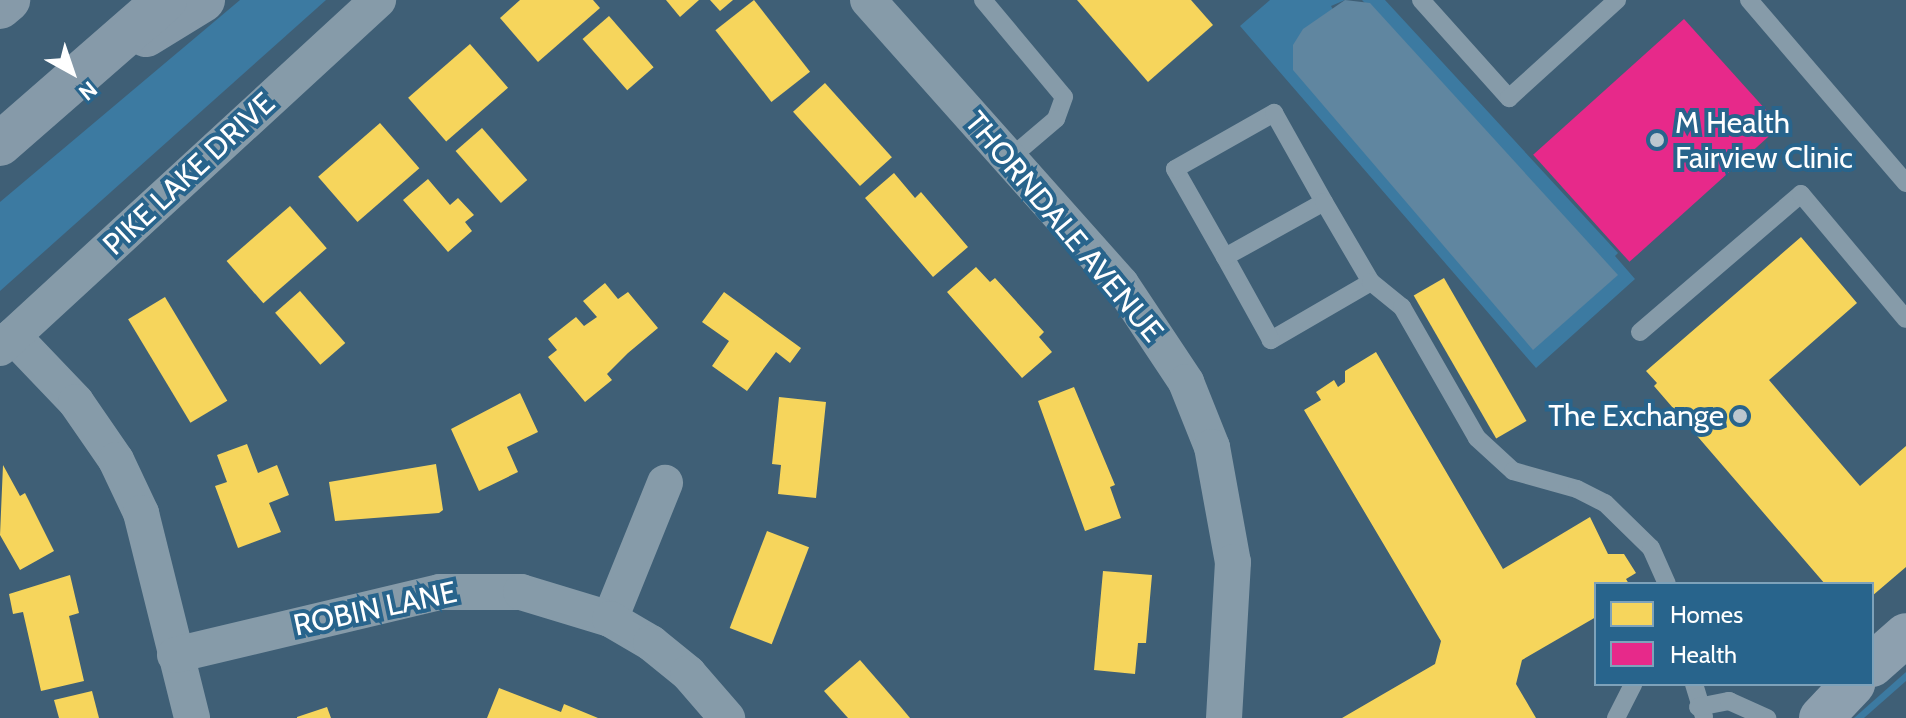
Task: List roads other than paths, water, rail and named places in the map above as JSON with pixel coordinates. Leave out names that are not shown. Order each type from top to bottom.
[{"type":"highway","points":[[0,7],[8,0]]},
{"type":"highway","points":[[0,144],[165,0]]},
{"type":"highway","points":[[72,81],[203,0]]},
{"type":"street","name":"PIKE LAKE DRIVE","points":[[7,342],[378,0]]},
{"type":"street","name":"THORNDALE AVENUE","points":[[868,0],[1157,331],[1186,382],[1212,447],[1233,562],[1224,718]]},
{"type":"street","points":[[7,342],[76,402],[116,460],[154,555],[192,718]]},
{"type":"street","points":[[610,619],[665,483]]},
{"type":"street","name":"ROBIN LANE","points":[[175,655],[440,592],[521,592],[610,619],[688,673],[727,718]]},
{"type":"street","points":[[1874,663],[1906,635]]},
{"type":"street","points":[[1821,718],[1851,686]]},
{"type":"lane","points":[[983,0],[1064,97],[1056,119],[1009,159]]},
{"type":"lane","points":[[1421,0],[1509,98],[1617,0]]},
{"type":"lane","points":[[1749,0],[1906,183]]},
{"type":"lane","points":[[1371,282],[1271,340],[1175,169],[1274,113],[1371,282],[1402,307],[1477,438],[1513,471],[1577,489],[1605,503],[1651,548],[1666,582]]},
{"type":"lane","points":[[1640,332],[1801,194],[1906,319]]},
{"type":"lane","points":[[1225,257],[1324,202]]},
{"type":"lane","points":[[1616,718],[1632,686]]},
{"type":"lane","points":[[1695,686],[1702,712],[1729,701],[1767,718]]},
{"type":"place","name":"M Health Fairview Clinic","points":[[1657,140]]},
{"type":"place","name":"The Exchange","points":[[1740,416]]}]
